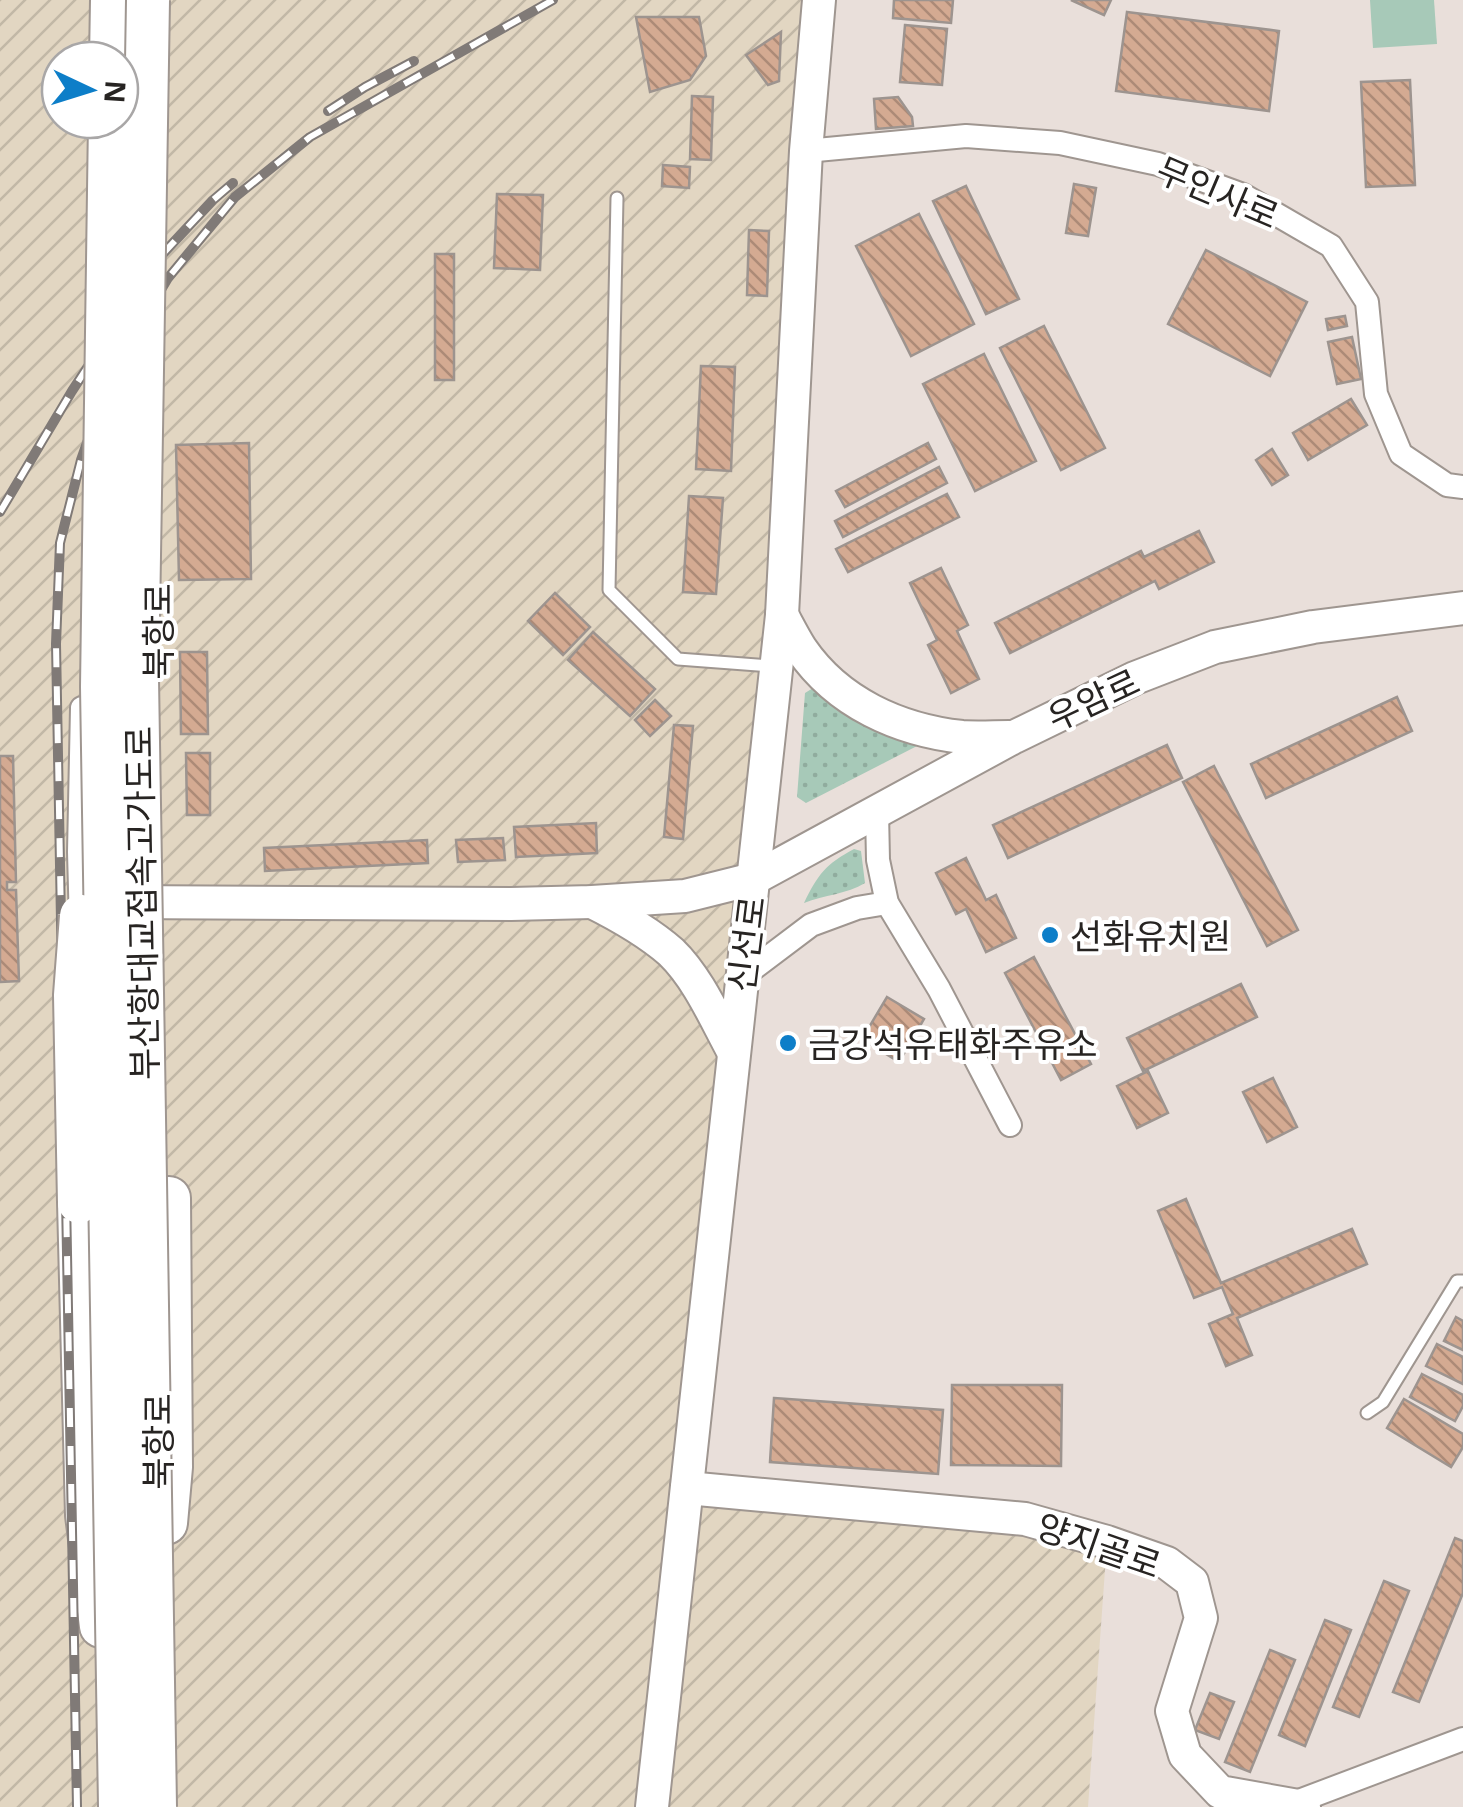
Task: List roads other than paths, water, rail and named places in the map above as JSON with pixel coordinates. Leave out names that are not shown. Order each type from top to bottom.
[{"type":"highway","points":[[111,40],[112,0]]},
{"type":"highway","name":"부산항대교접속고가도로","points":[[148,0],[119,683],[154,1807]]},
{"type":"highway","name":"부산항대교접속고가도로","points":[[110,140],[119,683],[120,1807]]},
{"type":"highway","points":[[119,683],[164,864],[171,1468],[158,1624]]},
{"type":"highway","points":[[101,1626],[87,1515],[75,996],[119,683]]},
{"type":"main road","name":"신선로","points":[[652,1807],[782,615],[810,79],[821,0]]},
{"type":"main road","name":"우암로","points":[[81,901],[491,904],[685,896],[754,879],[1014,737],[1135,678],[1215,647],[1313,626],[1463,608]]},
{"type":"main road","points":[[782,615],[802,651],[831,684],[857,704],[913,728],[964,737],[1014,737]]},
{"type":"main road","points":[[592,902],[630,921],[672,954],[698,987],[732,1051]]},
{"type":"main road","name":"양지골로","points":[[687,1488],[1024,1519],[1167,1564],[1192,1582],[1200,1618],[1172,1711],[1185,1754],[1220,1792],[1298,1806]]},
{"type":"street","points":[[94,0],[94,40]]},
{"type":"street","name":"북항로","points":[[126,0],[158,332],[158,1624]]},
{"type":"street","name":"무인사로","points":[[806,151],[966,136],[1060,142],[1158,164],[1244,195],[1331,246],[1367,302],[1376,394],[1401,454],[1447,485],[1463,487]]},
{"type":"street","name":"북항로","points":[[92,140],[80,832],[101,1626]]},
{"type":"street","points":[[877,812],[878,860],[887,903],[939,989],[1010,1124]]},
{"type":"street","points":[[742,977],[811,925],[857,908],[887,903]]},
{"type":"street","points":[[1298,1806],[1463,1739]]},
{"type":"lane","points":[[617,198],[609,590],[678,659],[776,666]]},
{"type":"lane","points":[[1367,1413],[1382,1402],[1460,1281]]},
{"type":"railway","points":[[77,1807],[56,644],[60,543],[81,460],[112,372],[168,278],[235,197],[310,137],[553,0]]},
{"type":"railway","points":[[328,111],[414,61]]},
{"type":"railway","points":[[0,512],[72,391],[158,259],[233,183]]},
{"type":"place","name":"선화유치원","points":[[1050,935]]},
{"type":"place","name":"금강석유태화주유소","points":[[788,1043]]}]
